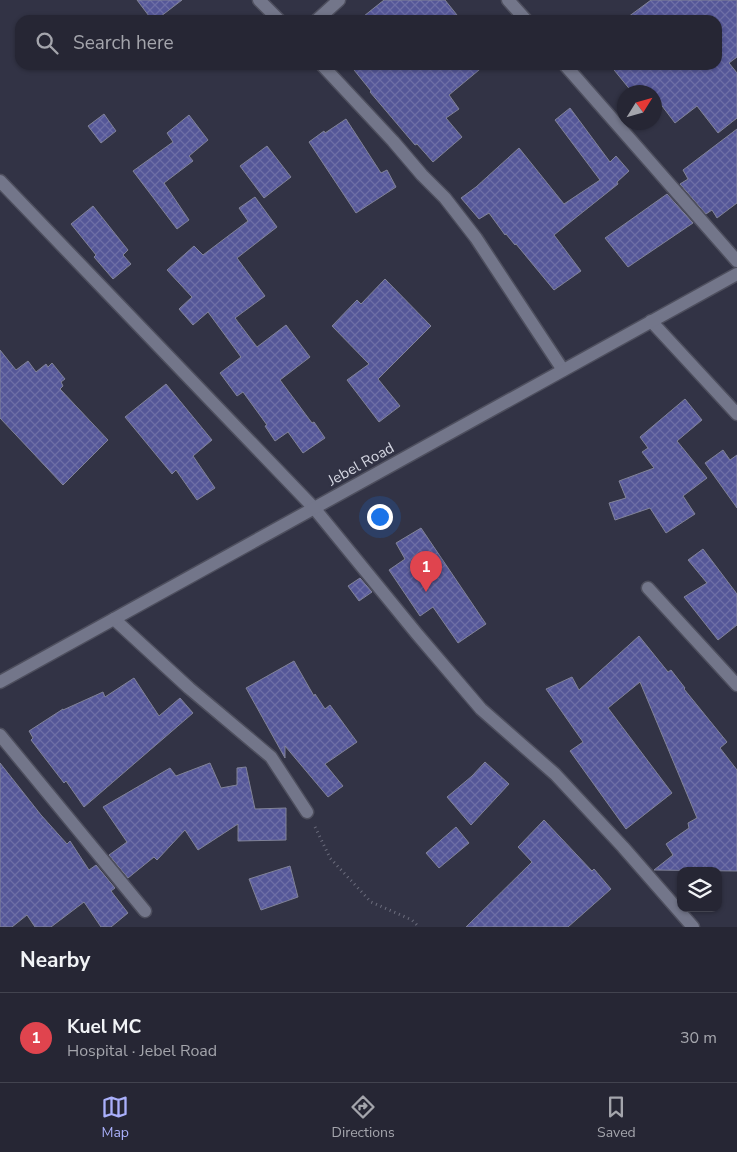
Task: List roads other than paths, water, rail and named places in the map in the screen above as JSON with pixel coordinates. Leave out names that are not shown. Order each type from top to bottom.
[{"type":"street","points":[[259,0],[274,15]]},
{"type":"street","points":[[322,15],[338,0]]},
{"type":"street","points":[[508,0],[522,15]]},
{"type":"street","points":[[327,70],[445,198],[476,238],[562,370]]},
{"type":"street","points":[[569,70],[737,261]]},
{"type":"street","points":[[0,181],[314,508],[481,709],[555,774],[693,927]]},
{"type":"street","name":"Jebel Road","points":[[0,682],[737,274]]},
{"type":"street","points":[[651,321],[737,414]]},
{"type":"street","points":[[648,588],[737,685]]},
{"type":"street","points":[[114,619],[189,688],[271,757],[307,812]]},
{"type":"street","points":[[0,735],[145,911]]},
{"type":"place","name":"Kuel MC","points":[[426,592]]}]
